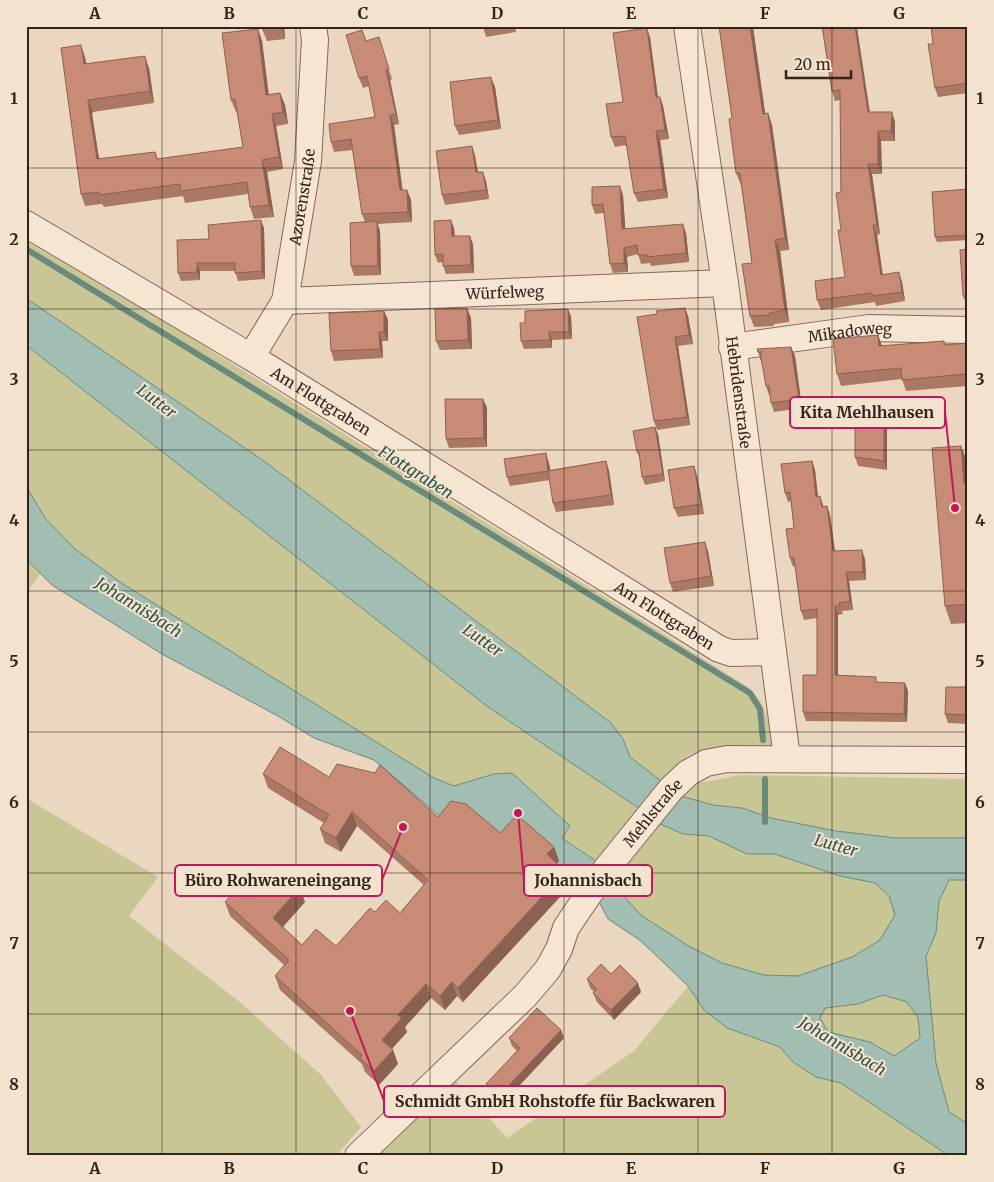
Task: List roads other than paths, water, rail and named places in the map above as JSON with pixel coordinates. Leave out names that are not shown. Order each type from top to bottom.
[{"type":"street","name":"Azorenstraße","points":[[251,357],[285,301],[308,161],[315,40],[313,26]]},
{"type":"street","name":"Hebridenstraße","points":[[687,26],[725,283],[787,758]]},
{"type":"street","name":"Am Flottgraben","points":[[26,224],[251,357],[719,649],[732,653],[773,652]]},
{"type":"street","name":"Würfelweg","points":[[285,301],[725,283]]},
{"type":"street","name":"Mikadoweg","points":[[732,347],[869,328],[968,330]]},
{"type":"street","name":"Mehlstraße","points":[[358,1156],[525,996],[555,958],[566,928],[607,868],[671,789],[688,773],[706,764],[727,759],[968,760]]},
{"type":"water","name":"Lutter","points":[[26,298],[264,461],[611,723],[623,739],[630,757],[665,784],[643,811],[488,707],[26,345]]},
{"type":"water","points":[[26,486],[45,518],[75,549],[123,584],[434,778],[454,786],[494,774],[512,773],[570,826],[562,838],[602,865],[581,895],[552,868],[559,860],[505,847],[449,824],[374,760],[314,738],[278,716],[162,654],[52,585],[26,559]]},
{"type":"water","name":"Lutter","points":[[681,796],[713,805],[742,808],[771,818],[836,831],[896,838],[968,838],[968,880],[949,880],[939,901],[936,933],[926,956],[936,1063],[949,1112],[968,1124],[968,1156],[949,1156],[841,1083],[816,1077],[793,1062],[780,1047],[727,1028],[704,1010],[688,986],[641,941],[608,919],[595,894],[607,878],[641,915],[687,945],[722,963],[764,975],[798,976],[852,957],[880,940],[895,915],[889,896],[875,883],[840,876],[775,854],[747,854],[709,836],[683,834],[660,824]],"holes":[[[883,995],[907,1002],[918,1018],[920,1038],[894,1056],[870,1042],[828,1032],[820,1018],[825,1008],[858,1004]]]},
{"type":"waterway","name":"Flottgraben","points":[[26,249],[750,693],[760,709],[763,740]]},
{"type":"waterway","name":"Flottgraben","points":[[765,779],[765,822]]},
{"type":"place","name":"Kita Mehlhausen","points":[[955,508]]},
{"type":"place","name":"Johannisbach","points":[[518,813]]},
{"type":"place","name":"Büro Rohwareneingang","points":[[403,827]]},
{"type":"place","name":"Schmidt GmbH Rohstoffe für Backwaren","points":[[350,1011]]}]
